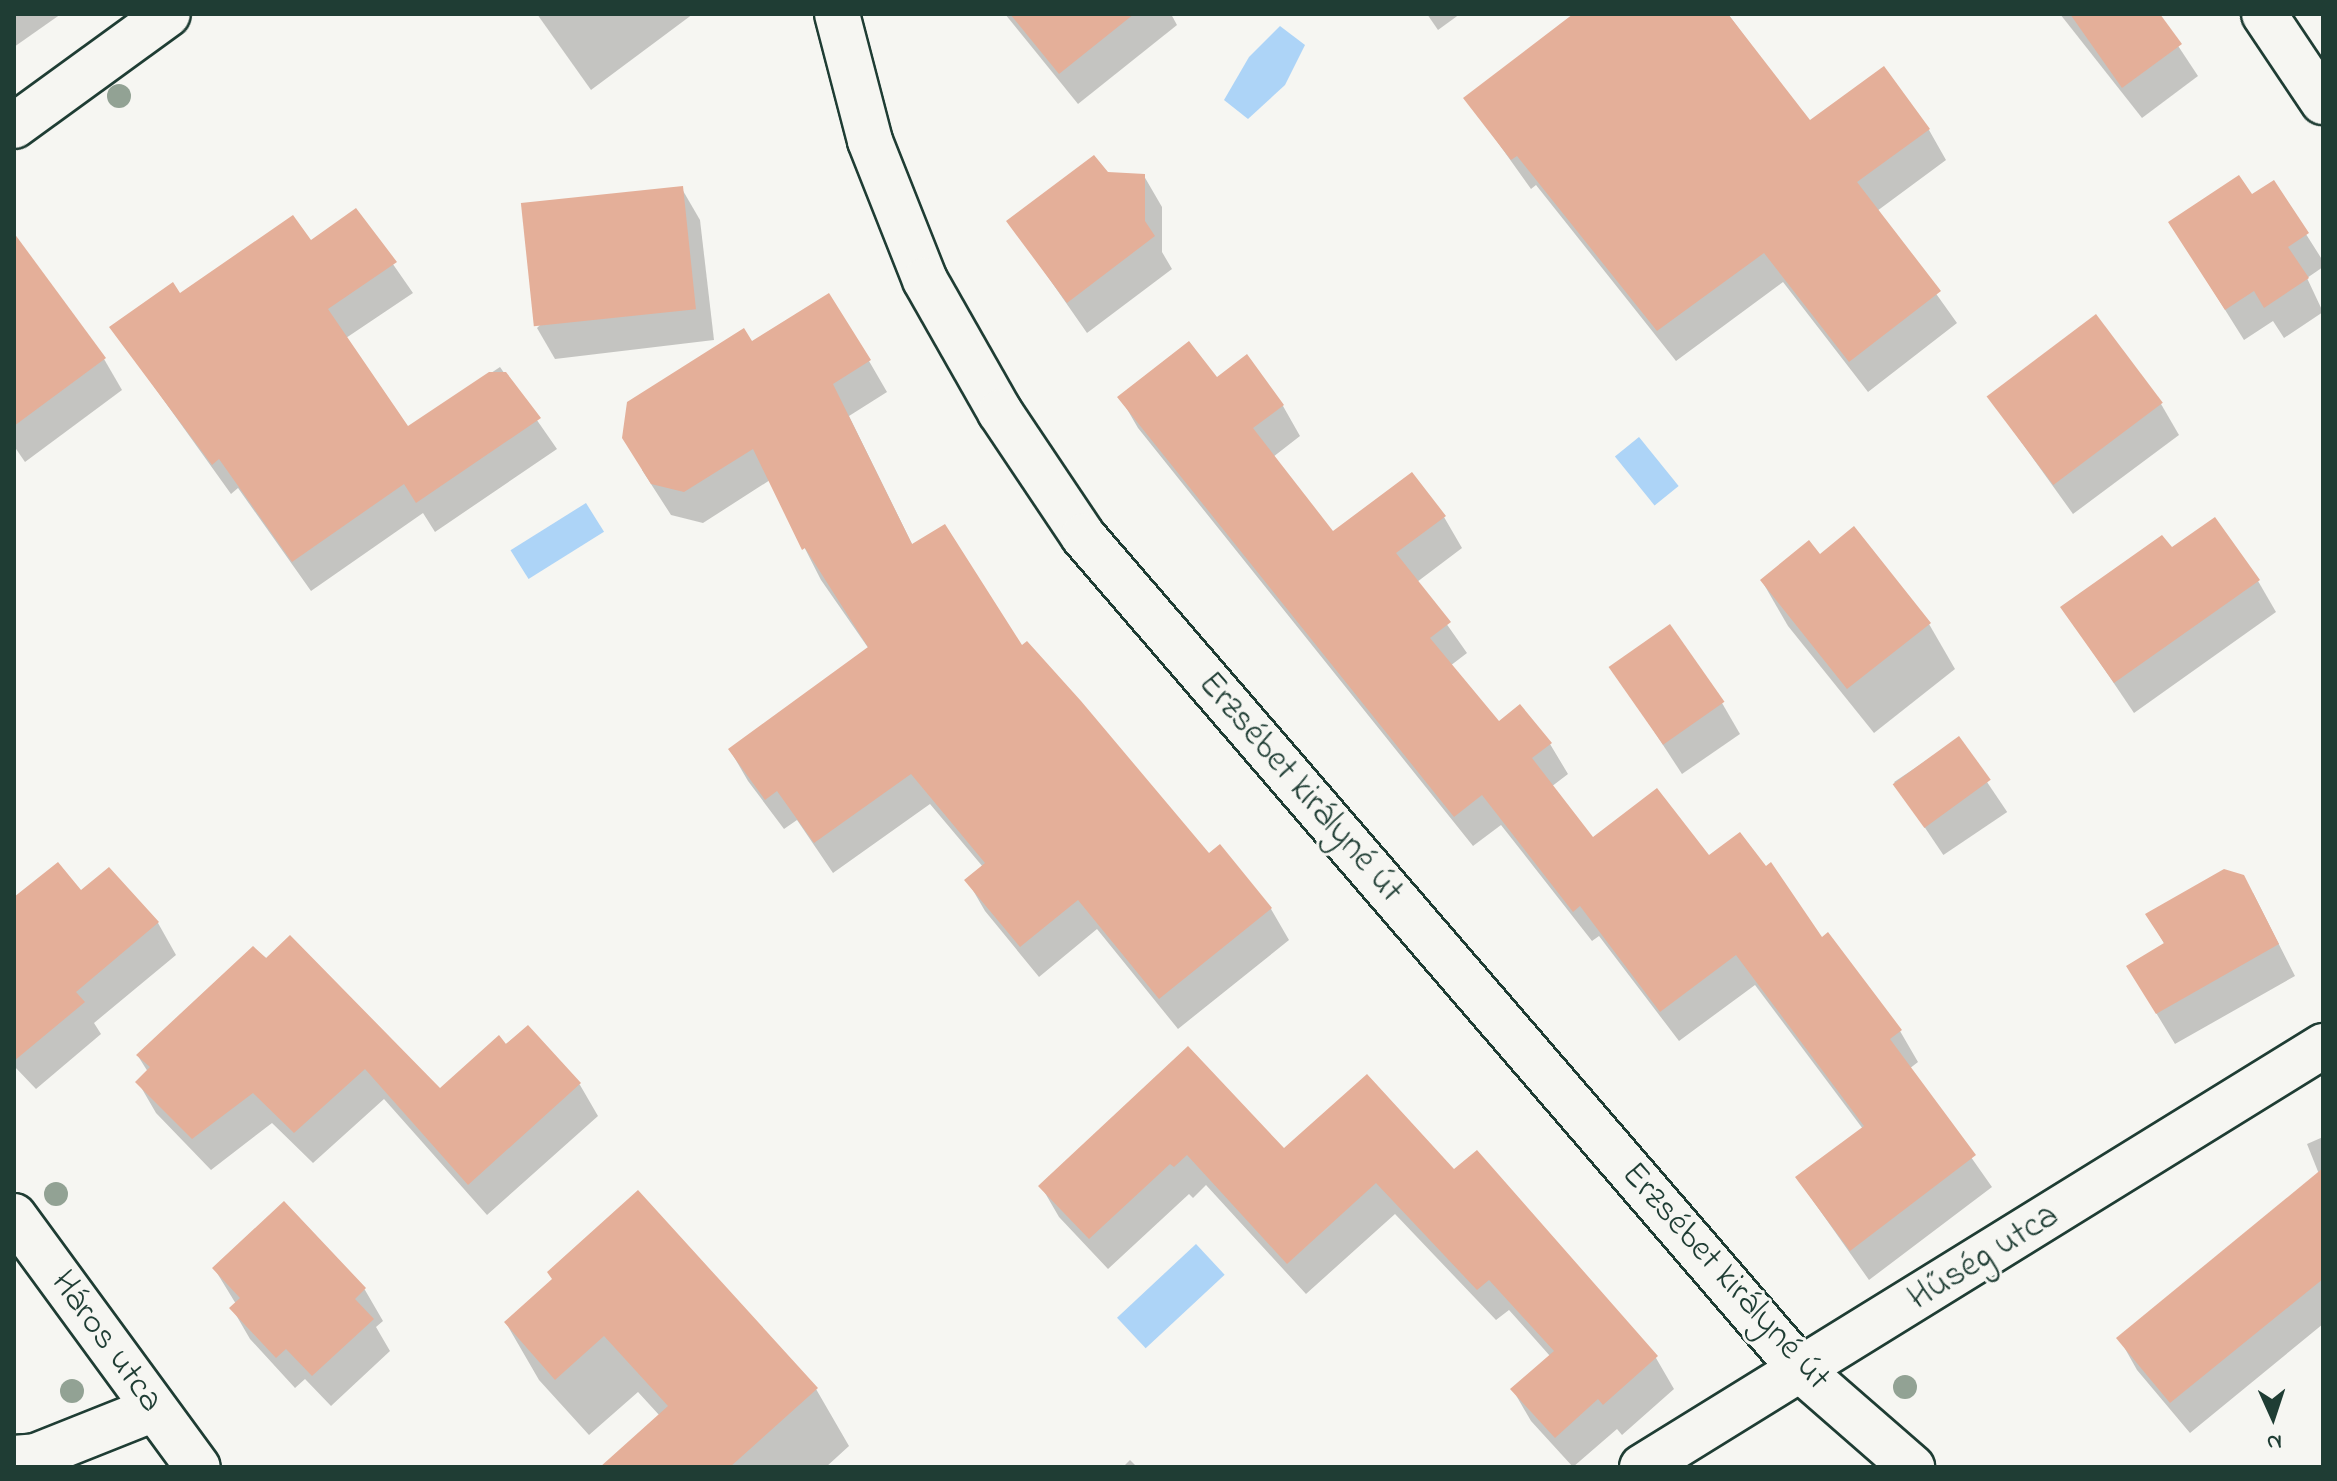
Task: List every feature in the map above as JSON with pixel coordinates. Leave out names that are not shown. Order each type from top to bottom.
[{"type":"street","points":[[14,126],[168,14]]},
{"type":"street","name":"Erzsébet királyné út","points":[[837,14],[870,141],[925,280],[1000,412],[1083,536],[1803,1372],[1912,1467]]},
{"type":"street","points":[[2264,14],[2323,102]]},
{"type":"street","name":"Hűség utca","points":[[1642,1467],[1803,1372],[2323,1046]]},
{"type":"street","name":"Háros utca","points":[[14,1216],[198,1467]]},
{"type":"street","points":[[14,1458],[36,1456],[154,1409]]},
{"type":"water","points":[[1280,26],[1305,45],[1285,85],[1248,119],[1224,100],[1249,57]]},
{"type":"water","points":[[1639,437],[1679,486],[1655,505],[1615,457]]},
{"type":"water","points":[[586,503],[604,532],[529,579],[511,550]]},
{"type":"water","points":[[1196,1244],[1225,1275],[1146,1348],[1117,1318]]},
{"type":"building","points":[[1010,14],[1134,14],[1059,74]]},
{"type":"building","points":[[1573,14],[1728,14],[1810,120],[1884,66],[1930,129],[1857,182],[1941,291],[1849,362],[1764,253],[1657,331],[1517,156],[1511,160],[1463,98]]},
{"type":"building","points":[[2070,14],[2160,14],[2182,44],[2122,88]]},
{"type":"building","points":[[1094,155],[1108,172],[1145,174],[1145,221],[1155,236],[1067,303],[1006,221]]},
{"type":"building","points":[[2239,175],[2252,194],[2274,180],[2309,233],[2288,247],[2309,278],[2264,308],[2254,291],[2225,310],[2168,222]]},
{"type":"building","points":[[683,186],[696,309],[534,326],[521,203]]},
{"type":"building","points":[[356,208],[397,262],[328,309],[408,426],[489,372],[506,372],[541,418],[416,503],[404,484],[292,562],[219,459],[212,465],[109,327],[173,282],[180,293],[293,215],[311,240]]},
{"type":"building","points":[[14,233],[106,358],[14,426]]},
{"type":"building","points":[[829,293],[871,360],[833,384],[912,544],[945,524],[1022,645],[1027,641],[1081,701],[1209,853],[1220,844],[1272,908],[1159,999],[1078,900],[1020,947],[964,880],[985,863],[911,774],[814,843],[777,791],[765,800],[728,749],[868,647],[805,548],[802,550],[753,449],[684,492],[651,484],[622,438],[627,402],[744,328],[752,341]]},
{"type":"building","points":[[2096,314],[2163,403],[2053,485],[1987,396]]},
{"type":"building","points":[[1189,341],[1217,377],[1247,354],[1284,405],[1253,428],[1333,531],[1412,472],[1446,516],[1396,553],[1451,622],[1430,638],[1499,721],[1520,704],[1552,743],[1532,758],[1593,837],[1657,788],[1709,855],[1740,832],[1766,866],[1771,862],[1822,937],[1828,932],[1902,1030],[1890,1039],[1976,1155],[1850,1251],[1795,1177],[1864,1126],[1736,955],[1660,1012],[1580,906],[1573,912],[1482,795],[1454,817],[1117,397]]},
{"type":"building","points":[[2215,517],[2260,580],[2114,683],[2060,607],[2162,535],[2172,547]]},
{"type":"building","points":[[1854,526],[1931,623],[1847,689],[1760,580],[1809,540],[1820,554]]},
{"type":"building","points":[[1670,624],[1724,702],[1663,745],[1609,667]]},
{"type":"building","points":[[1959,736],[1991,780],[1924,828],[1893,784]]},
{"type":"building","points":[[58,862],[81,890],[109,867],[159,922],[76,992],[85,1002],[14,1061],[14,897]]},
{"type":"building","points":[[2224,869],[2244,875],[2279,944],[2156,1014],[2126,966],[2164,943],[2145,914]]},
{"type":"building","points":[[290,935],[440,1088],[499,1035],[506,1044],[528,1025],[581,1083],[468,1185],[365,1069],[294,1133],[253,1093],[192,1139],[135,1082],[150,1067],[136,1055],[253,946],[266,958]]},
{"type":"building","points":[[1188,1046],[1284,1148],[1367,1074],[1454,1169],[1477,1150],[1658,1356],[1603,1405],[1598,1399],[1555,1438],[1510,1389],[1554,1351],[1489,1280],[1477,1290],[1376,1183],[1287,1264],[1187,1155],[1174,1167],[1170,1164],[1089,1239],[1038,1186]]},
{"type":"building","points":[[2323,1168],[2323,1279],[2170,1403],[2116,1338]]},
{"type":"building","points":[[638,1190],[818,1388],[730,1467],[600,1467],[668,1406],[604,1336],[555,1380],[504,1322],[552,1279],[547,1272]]},
{"type":"building","points":[[284,1201],[366,1288],[355,1299],[374,1319],[312,1376],[286,1349],[276,1358],[229,1308],[240,1298],[212,1268]]}]
